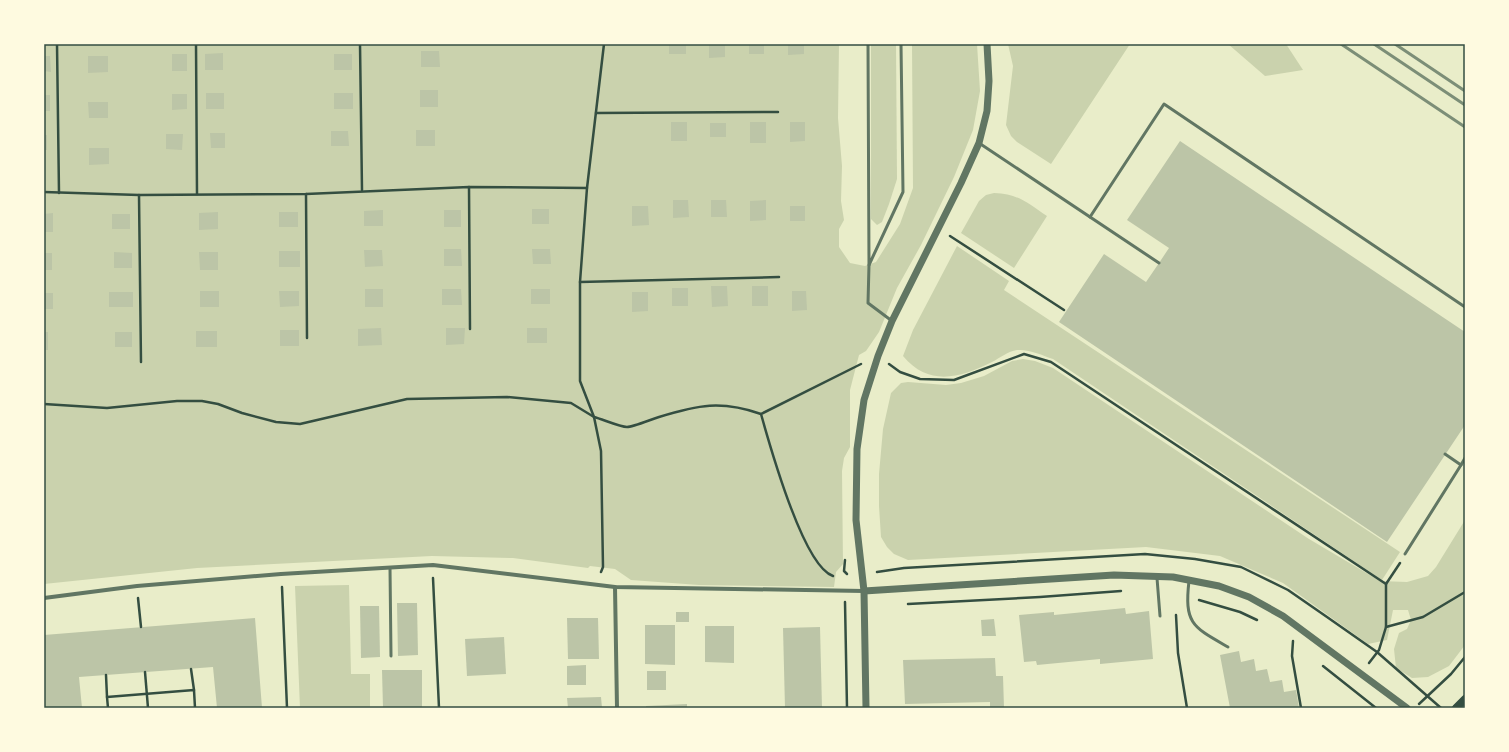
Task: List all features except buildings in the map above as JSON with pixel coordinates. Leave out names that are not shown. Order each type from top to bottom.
[{"type":"main road","points":[[1456,708],[1464,700]]},
{"type":"street","points":[[866,708],[864,590],[856,520],[857,449],[864,400],[878,356],[892,321],[961,183],[979,143],[987,111],[989,81],[987,44]]},
{"type":"street","points":[[44,598],[137,586],[281,574],[433,565],[615,587],[864,590],[1114,575],[1174,577],[1219,586],[1249,597],[1283,616],[1408,708]]},
{"type":"street","points":[[615,587],[617,708]]},
{"type":"lane","points":[[868,44],[868,303],[892,321]]},
{"type":"lane","points":[[869,264],[903,192],[901,44]]},
{"type":"lane","points":[[1090,217],[1164,104],[1465,307]]},
{"type":"lane","points":[[979,143],[1159,263]]},
{"type":"lane","points":[[1445,454],[1461,465]]},
{"type":"lane","points":[[1406,554],[1465,458]]},
{"type":"lane","points":[[390,568],[391,656]]},
{"type":"lane","points":[[1156,576],[1160,616]]},
{"type":"lane","points":[[1189,580],[1186,602],[1190,618],[1201,631],[1228,647]]},
{"type":"path","points":[[57,44],[59,192]]},
{"type":"path","points":[[196,44],[198,194]]},
{"type":"path","points":[[360,44],[362,190]]},
{"type":"path","points":[[596,584],[603,567],[601,451],[594,417],[580,381],[580,282],[587,188],[604,44]]},
{"type":"path","points":[[596,113],[778,112]]},
{"type":"path","points":[[44,192],[139,195],[306,194],[362,190],[469,187],[587,188]]},
{"type":"path","points":[[469,187],[470,329]]},
{"type":"path","points":[[306,194],[307,338]]},
{"type":"path","points":[[139,195],[141,362]]},
{"type":"path","points":[[938,228],[1064,310]]},
{"type":"path","points":[[580,282],[779,277]]},
{"type":"path","points":[[44,404],[107,408],[131,407],[177,401],[202,401],[218,404],[242,413],[276,422],[300,424],[407,399],[507,397],[571,403],[594,417],[627,427],[676,411],[700,406],[722,405],[746,409],[761,414],[878,356],[900,372],[920,379],[954,380],[1024,354],[1051,362],[1386,584]]},
{"type":"path","points":[[761,414],[780,478],[797,523],[814,558],[828,575],[834,577]]},
{"type":"path","points":[[863,576],[872,573],[904,568],[1145,554],[1195,559],[1241,568],[1288,590],[1377,652],[1441,708]]},
{"type":"path","points":[[1361,674],[1377,652],[1386,627],[1386,584],[1406,554]]},
{"type":"path","points":[[433,565],[439,708]]},
{"type":"path","points":[[281,574],[287,708]]},
{"type":"path","points":[[137,586],[141,627]]},
{"type":"path","points":[[847,708],[845,602],[849,590]]},
{"type":"path","points":[[904,602],[911,604],[1125,591]]},
{"type":"path","points":[[1386,627],[1423,617],[1465,592]]},
{"type":"path","points":[[1187,597],[1240,612],[1260,621]]},
{"type":"path","points":[[1175,609],[1178,653],[1187,708]]},
{"type":"path","points":[[1294,624],[1292,656],[1301,708]]},
{"type":"path","points":[[1286,637],[1299,646]]},
{"type":"path","points":[[1414,708],[1446,679],[1465,657]]},
{"type":"path","points":[[1322,665],[1376,708]]},
{"type":"path","points":[[191,668],[196,708]]},
{"type":"path","points":[[145,672],[148,708]]},
{"type":"path","points":[[106,675],[108,708]]},
{"type":"path","points":[[107,697],[194,690]]},
{"type":"green space","points":[[44,44],[839,44],[838,118],[842,166],[841,201],[844,220],[839,229],[839,247],[850,263],[865,266],[876,262],[900,224],[913,188],[912,44],[977,44],[980,91],[973,130],[954,177],[921,245],[897,288],[879,332],[866,351],[859,355],[850,390],[850,447],[844,458],[842,471],[843,564],[836,572],[834,587],[699,585],[631,580],[615,569],[590,566],[588,568],[513,558],[432,556],[197,568],[44,584]]},
{"type":"green space","points":[[871,44],[896,44],[897,179],[882,222],[877,225],[871,219]]},
{"type":"green space","points":[[1008,44],[1130,44],[1051,164],[1017,142],[1011,136],[1006,125],[1013,66]]},
{"type":"green space","points":[[1228,44],[1286,44],[1303,70],[1265,76]]},
{"type":"green space","points":[[994,193],[1016,197],[1047,216],[1014,268],[961,233],[979,201],[986,195]]},
{"type":"green space","points":[[957,246],[1009,281],[1004,290],[1400,552],[1382,580],[1053,359],[1031,351],[1017,350],[1010,352],[980,368],[945,377],[934,376],[913,366],[903,356],[913,330]]},
{"type":"green space","points":[[1023,359],[1035,361],[1053,368],[1309,539],[1380,581],[1407,582],[1428,576],[1436,567],[1465,520],[1465,645],[1449,666],[1428,677],[1412,678],[1396,668],[1394,649],[1399,633],[1407,629],[1411,620],[1408,610],[1393,610],[1387,640],[1368,644],[1283,583],[1220,556],[1146,547],[908,560],[894,554],[887,547],[881,537],[879,506],[879,474],[883,429],[891,393],[901,383],[908,382],[946,385],[961,383],[984,376],[1012,361]]},
{"type":"green space","points":[[349,585],[351,674],[370,674],[370,708],[300,708],[295,586]]},
{"type":"railway","points":[[1341,44],[1465,127]]},
{"type":"railway","points":[[1374,44],[1465,105]]},
{"type":"railway","points":[[1395,44],[1465,91]]}]
